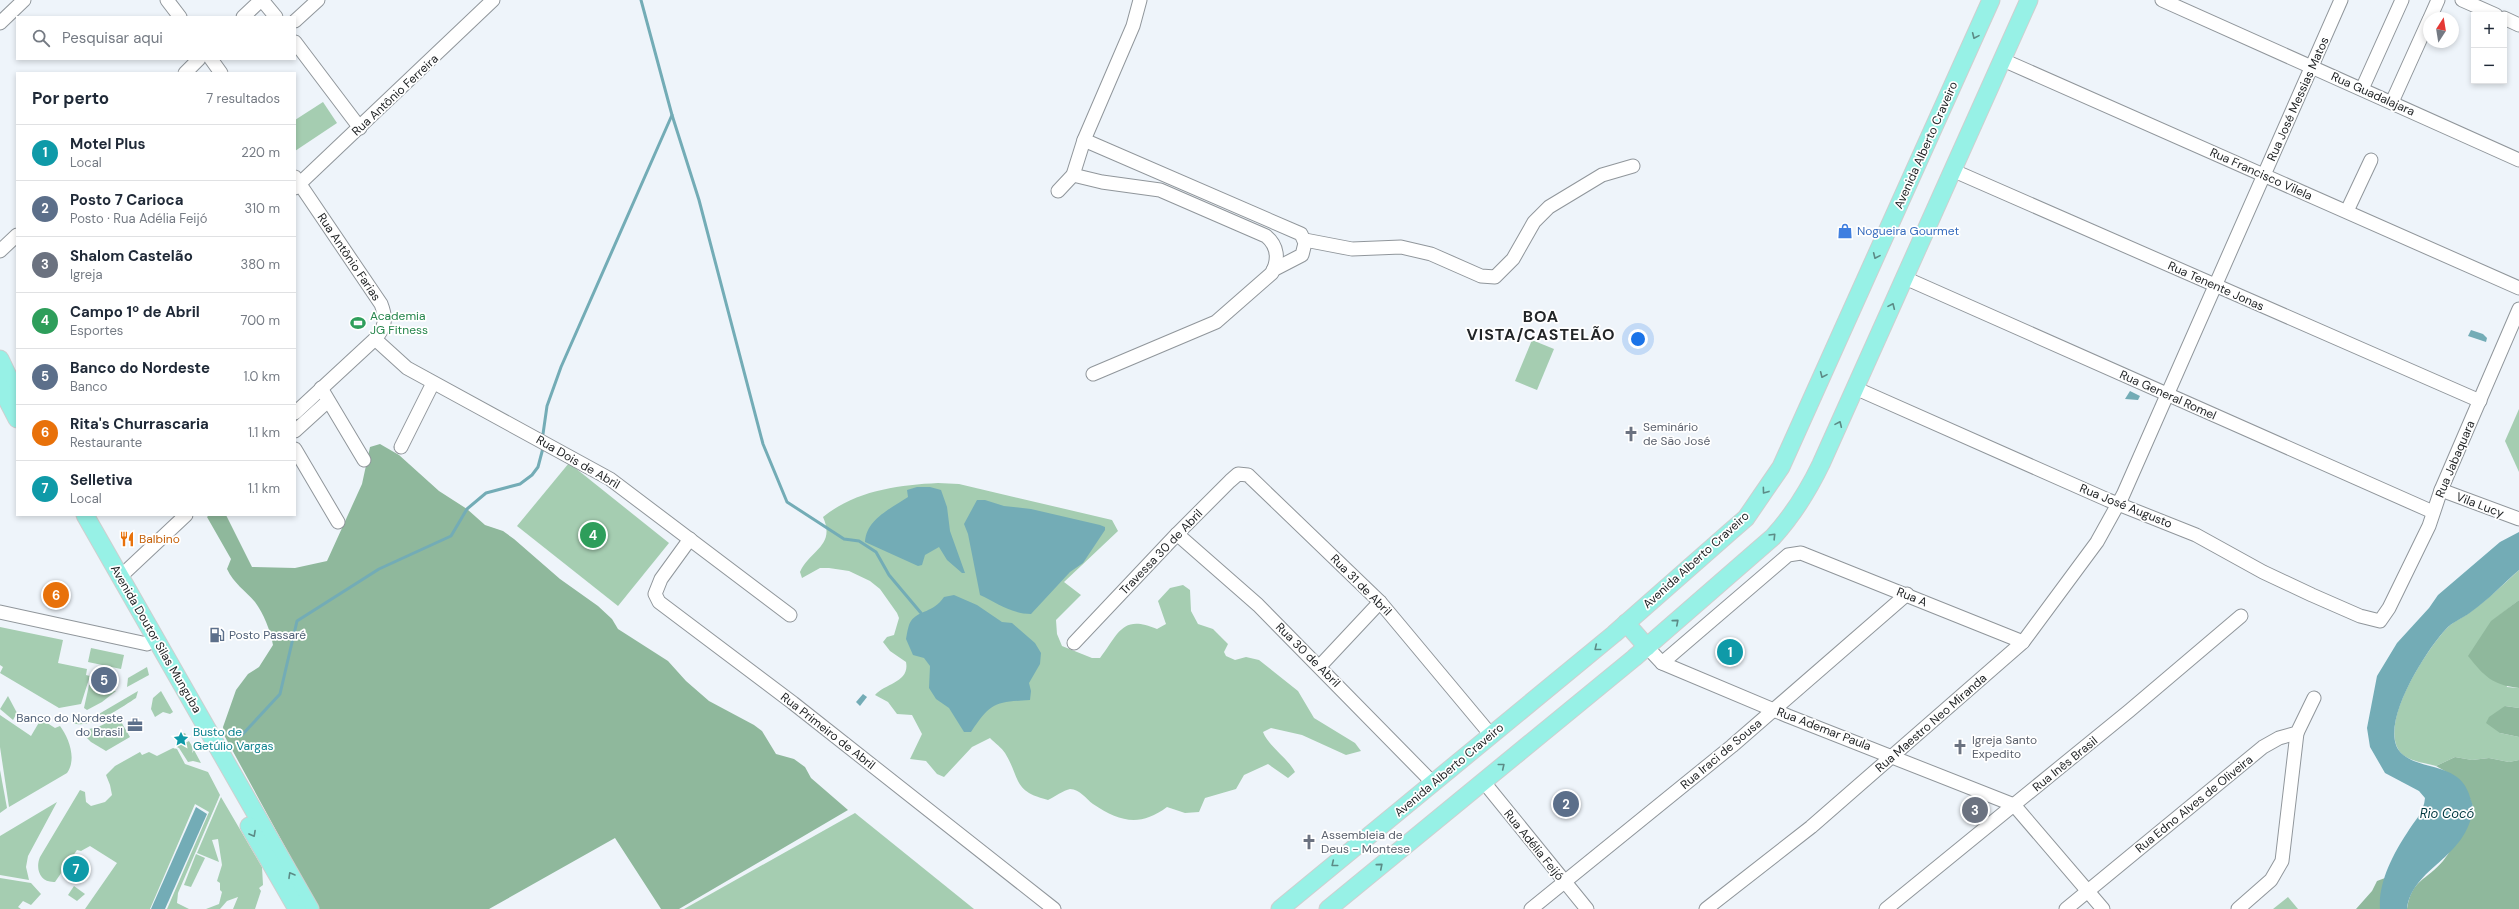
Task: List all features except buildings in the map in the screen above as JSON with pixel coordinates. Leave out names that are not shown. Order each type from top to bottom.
[{"type":"main road","name":"Avenida Alberto Craveiro","points":[[1280,909],[1626,623],[1746,518],[1781,467],[1991,0]]},
{"type":"main road","points":[[1328,909],[1647,647],[1773,537],[1788,519],[1801,502],[1821,464],[2029,0]]},
{"type":"main road","points":[[0,359],[16,393]]},
{"type":"main road","points":[[0,386],[16,417]]},
{"type":"main road","name":"Avenida Doutor Silas Munguba","points":[[73,516],[152,642],[226,774],[297,909]]},
{"type":"main road","name":"Avenida Doutor Silas Munguba","points":[[87,516],[121,576],[152,642]]},
{"type":"main road","points":[[1626,623],[1647,647]]},
{"type":"main road","name":"Avenida Doutor Silas Munguba","points":[[226,774],[310,909]]},
{"type":"street","points":[[0,23],[24,0]]},
{"type":"street","points":[[167,0],[179,16]]},
{"type":"street","points":[[244,16],[261,0],[275,16]]},
{"type":"street","points":[[296,20],[318,0]]},
{"type":"street","name":"Rua Antônio Ferreira","points":[[297,183],[360,128],[493,0]]},
{"type":"street","points":[[1058,191],[1073,175],[1084,140],[1133,26],[1140,0]]},
{"type":"street","name":"Rua Guadalajara","points":[[2162,0],[2519,160]]},
{"type":"street","name":"Rua José Messias Matos","points":[[2119,505],[2341,0]]},
{"type":"street","points":[[2362,89],[2402,0]]},
{"type":"street","points":[[2432,12],[2438,0]]},
{"type":"street","points":[[2462,0],[2489,12]]},
{"type":"street","points":[[2507,19],[2519,25]]},
{"type":"street","points":[[2392,102],[2423,32]]},
{"type":"street","points":[[296,43],[360,128]]},
{"type":"street","points":[[186,72],[198,60]]},
{"type":"street","points":[[212,60],[220,72]]},
{"type":"street","name":"Rua Francisco Vilela","points":[[2003,60],[2519,288]]},
{"type":"street","points":[[1084,140],[1280,224],[1301,234],[1305,240],[1305,248],[1300,257],[1273,270],[1216,322],[1093,374]]},
{"type":"street","points":[[2347,211],[2371,160]]},
{"type":"street","points":[[1305,240],[1352,249],[1401,247],[1431,254],[1481,276],[1495,277],[1516,255],[1534,222],[1549,207],[1602,175],[1633,166]]},
{"type":"street","name":"Rua Tenente Jonas","points":[[1952,170],[2480,400]]},
{"type":"street","points":[[1073,175],[1102,182],[1160,190],[1260,233],[1274,245],[1276,259],[1273,270]]},
{"type":"street","name":"Rua Antônio Farias","points":[[296,411],[375,339],[382,331],[384,325],[384,312],[381,304],[297,183]]},
{"type":"street","points":[[0,251],[16,236]]},
{"type":"street","name":"Rua General Romel","points":[[1904,278],[2432,512]]},
{"type":"street","name":"Rua Jabaquara","points":[[2389,608],[2429,526],[2432,512],[2519,309]]},
{"type":"street","name":"Rua Dois de Abril","points":[[375,339],[406,368],[604,475],[790,616]]},
{"type":"street","points":[[401,447],[433,383]]},
{"type":"street","points":[[321,388],[364,460]]},
{"type":"street","name":"Rua José Augusto","points":[[1855,388],[2119,505],[2196,535],[2263,572],[2360,616],[2380,621],[2389,608]]},
{"type":"street","points":[[296,430],[328,401]]},
{"type":"street","points":[[296,451],[338,522]]},
{"type":"street","name":"Travessa 30 de Abril","points":[[1074,642],[1177,534],[1238,474],[1248,475],[1253,480]]},
{"type":"street","name":"Rua 31 de Abril","points":[[1253,480],[1380,602],[1491,735]]},
{"type":"street","name":"Vila Lucy","points":[[2442,490],[2519,519]]},
{"type":"street","name":"Rua Maestro Neo Miranda","points":[[1706,909],[1811,827],[2023,642],[2097,542],[2119,505]]},
{"type":"street","points":[[121,576],[185,516]]},
{"type":"street","name":"Rua 30 de Abril","points":[[1177,534],[1258,605],[1320,666],[1433,783]]},
{"type":"street","name":"Rua Primeiro de Abril","points":[[690,539],[658,584],[655,594],[659,602],[793,703],[1054,909]]},
{"type":"street","name":"Rua A","points":[[1662,663],[1788,555],[1801,553],[1907,594],[2023,642]]},
{"type":"street","name":"Rua Iraci de Sousa","points":[[1531,909],[1774,710],[1907,594]]},
{"type":"street","points":[[1320,666],[1380,602]]},
{"type":"street","points":[[0,612],[152,642]]},
{"type":"street","name":"Rua Inês Brasil","points":[[1886,909],[2014,805],[2241,616]]},
{"type":"street","name":"Rua Ademar Paula","points":[[1647,647],[1662,663],[1774,710],[2014,805],[2103,909]]},
{"type":"street","points":[[2238,909],[2271,880],[2282,861],[2297,734],[2314,698]]},
{"type":"street","name":"Rua Edno Alves de Oliveira","points":[[2066,909],[2263,747],[2279,738],[2297,734]]},
{"type":"street","name":"Rua Adélia Feijó","points":[[1483,781],[1587,909]]},
{"type":"green space","points":[[323,102],[337,123],[296,150],[296,119]]},
{"type":"green space","points":[[1532,340],[1554,349],[1537,390],[1515,381]]},
{"type":"green space","points":[[2519,409],[2519,472],[2505,441]]},
{"type":"green space","points":[[380,444],[399,455],[439,491],[467,509],[485,525],[503,531],[514,539],[560,579],[598,606],[612,619],[618,629],[668,661],[686,681],[709,701],[754,725],[762,731],[776,754],[794,759],[805,767],[811,778],[848,810],[679,909],[661,909],[615,838],[489,909],[319,909],[224,735],[223,727],[236,690],[248,674],[259,667],[273,645],[266,622],[255,602],[233,579],[227,569],[231,559],[207,517],[226,516],[252,567],[295,568],[327,561],[362,484],[370,447]]},
{"type":"green space","points":[[569,463],[669,543],[618,606],[517,526]]},
{"type":"green space","points":[[938,483],[959,484],[1112,520],[1118,531],[1064,582],[1081,595],[1056,620],[1057,634],[1062,646],[1092,658],[1100,658],[1122,628],[1136,624],[1157,629],[1166,624],[1158,601],[1170,588],[1183,585],[1190,590],[1191,611],[1198,624],[1213,629],[1228,644],[1224,652],[1226,656],[1235,660],[1246,657],[1259,660],[1298,691],[1314,718],[1355,743],[1361,751],[1346,755],[1302,735],[1271,728],[1263,732],[1269,742],[1295,772],[1288,778],[1268,764],[1244,775],[1236,789],[1205,798],[1199,812],[1185,813],[1167,807],[1148,818],[1139,820],[1130,820],[1112,815],[1093,804],[1080,792],[1074,789],[1065,791],[1048,800],[1028,793],[1019,783],[1004,751],[990,738],[972,747],[944,777],[937,774],[926,761],[910,759],[922,734],[912,715],[897,714],[888,702],[875,695],[901,678],[906,669],[906,662],[890,651],[883,642],[887,637],[894,635],[899,618],[897,613],[880,589],[870,581],[849,571],[820,568],[802,578],[800,572],[824,541],[826,527],[823,517],[835,508],[863,495],[877,491]]},
{"type":"green space","points":[[2519,570],[2519,600],[2491,622],[2507,687],[2519,688],[2519,708],[2505,706],[2500,733],[2519,737],[2519,760],[2509,762],[2489,758],[2472,760],[2455,757],[2436,766],[2407,758],[2400,752],[2395,739],[2395,724],[2407,688],[2427,653],[2449,626],[2479,605]]},
{"type":"green space","points":[[2519,600],[2519,688],[2502,685],[2495,682],[2484,674],[2468,656],[2491,621]]},
{"type":"green space","points":[[0,627],[63,640],[58,663],[87,669],[86,675],[90,676],[81,704],[59,708],[0,673],[3,667],[0,665]]},
{"type":"green space","points":[[91,648],[124,655],[121,669],[88,662]]},
{"type":"green space","points":[[147,667],[149,675],[127,687],[128,678]]},
{"type":"green space","points":[[89,685],[116,691],[102,702],[87,710],[84,708]]},
{"type":"green space","points":[[138,691],[136,698],[97,721],[80,724],[73,723],[92,718]]},
{"type":"green space","points":[[161,691],[173,712],[170,714],[163,712],[155,717],[151,709],[153,698]]},
{"type":"green space","points":[[8,696],[17,713],[13,720],[0,709]]},
{"type":"green space","points":[[2505,706],[2519,708],[2519,737],[2500,733],[2486,723],[2489,717]]},
{"type":"green space","points":[[0,715],[31,736],[41,719],[55,728],[60,726],[69,742],[72,755],[70,767],[67,773],[9,807],[0,747]]},
{"type":"green space","points":[[115,719],[117,722],[120,720],[130,737],[106,751],[91,742],[80,731],[98,727]]},
{"type":"green space","points":[[185,733],[188,739],[185,740],[185,743],[189,741],[193,748],[192,753],[194,750],[201,763],[193,761],[188,762],[179,748],[175,746],[179,744],[181,734]]},
{"type":"green space","points":[[173,748],[177,749],[185,764],[208,772],[220,795],[178,893],[177,903],[189,909],[167,909],[209,812],[195,804],[150,909],[85,909],[117,863],[90,846],[81,851],[77,850],[55,882],[50,882],[42,878],[38,866],[40,857],[80,790],[85,792],[86,802],[91,806],[105,802],[112,795],[106,775],[115,766],[140,752],[142,755],[149,752],[157,756]]},
{"type":"green space","points":[[2455,757],[2472,760],[2489,758],[2509,762],[2519,760],[2519,909],[2407,909],[2412,892],[2420,881],[2437,867],[2447,856],[2473,807],[2467,792],[2460,782],[2436,766]]},
{"type":"green space","points":[[0,770],[7,808],[0,813]]},
{"type":"green space","points":[[221,797],[262,867],[263,885],[259,888],[261,891],[255,909],[233,909],[238,897],[227,901],[220,909],[206,909],[219,904],[222,892],[220,890],[220,883],[217,881],[222,865],[218,839],[212,840],[219,862],[197,853]]},
{"type":"green space","points":[[57,802],[28,856],[26,867],[29,880],[0,875],[0,836]]},
{"type":"green space","points":[[855,813],[974,909],[684,909]]},
{"type":"green space","points":[[196,854],[205,858],[191,887],[184,885]]},
{"type":"green space","points":[[0,878],[31,883],[41,894],[31,905],[23,901],[18,907],[21,909],[0,909]]},
{"type":"green space","points":[[2385,878],[2380,909],[2356,909],[2372,891],[2377,881]]},
{"type":"green space","points":[[74,886],[85,894],[77,901],[68,895]]},
{"type":"green space","points":[[2288,897],[2298,909],[2273,909]]},
{"type":"water","points":[[2471,330],[2483,334],[2487,338],[2486,342],[2468,336]]},
{"type":"water","points":[[2130,391],[2140,396],[2138,400],[2125,399]]},
{"type":"water","points":[[917,487],[930,487],[941,490],[947,507],[950,531],[965,573],[962,573],[947,560],[939,547],[925,555],[922,565],[918,566],[865,542],[866,534],[875,521],[881,515],[908,497],[907,490]]},
{"type":"water","points":[[977,500],[985,500],[1004,506],[1031,509],[1100,525],[1105,527],[1105,530],[1083,563],[1070,572],[1031,614],[1024,614],[1005,608],[980,595],[968,534],[964,524]]},
{"type":"water","name":"Rio Cocó","points":[[2519,532],[2519,570],[2477,607],[2448,627],[2438,639],[2427,653],[2407,689],[2399,708],[2395,725],[2395,741],[2401,753],[2409,759],[2448,772],[2464,784],[2473,806],[2469,825],[2461,839],[2451,851],[2428,872],[2419,883],[2411,895],[2407,909],[2380,909],[2381,889],[2392,859],[2421,813],[2425,798],[2419,791],[2385,773],[2370,747],[2367,728],[2377,676],[2397,643],[2429,608],[2438,595],[2500,542]]},
{"type":"water","points":[[954,595],[977,605],[1002,622],[1012,623],[1035,643],[1041,653],[1040,664],[1029,683],[1031,691],[1030,700],[1001,703],[989,709],[971,732],[964,732],[949,708],[936,699],[929,688],[930,666],[924,658],[913,655],[906,639],[909,625],[914,617],[931,609],[944,597]]},
{"type":"water","points":[[863,694],[867,697],[860,706],[856,702]]},
{"type":"water","points":[[196,807],[207,814],[165,909],[151,909]]},
{"type":"waterway","points":[[543,434],[547,406],[561,367],[672,115],[641,0]]},
{"type":"waterway","points":[[672,115],[699,200],[763,444],[787,502],[844,539],[859,541],[876,552],[889,575],[921,613]]},
{"type":"waterway","points":[[242,735],[280,694],[297,621],[379,569],[451,536],[467,509],[486,493],[520,484],[532,475],[538,467],[543,448]]},
{"type":"place","name":"Nogueira Gourmet","points":[[1845,231]]},
{"type":"place","name":"Academia JG Fitness","points":[[358,323]]},
{"type":"place","name":"Seminário de São José","points":[[1631,434]]},
{"type":"place","name":"Campo 1º de Abril","points":[[593,535]]},
{"type":"place","name":"Balbino","points":[[127,539]]},
{"type":"place","name":"Rita's Churrascaria","points":[[56,595]]},
{"type":"place","name":"Posto Passaré","points":[[217,635]]},
{"type":"place","name":"Motel Plus","points":[[1730,652]]},
{"type":"place","name":"Banco do Nordeste","points":[[104,680]]},
{"type":"place","name":"Banco do Nordeste do Brasil","points":[[135,725]]},
{"type":"place","name":"Busto de Getúlio Vargas","points":[[181,739]]},
{"type":"place","name":"Igreja Santo Expedito","points":[[1960,747]]},
{"type":"place","name":"Posto 7 Carioca","points":[[1566,804]]},
{"type":"place","name":"Shalom Castelão","points":[[1975,810]]},
{"type":"place","name":"Assembleia de Deus - Montese","points":[[1309,842]]},
{"type":"place","name":"Selletiva","points":[[76,869]]},
{"type":"district","name":"BOA VISTA/CASTELÃO","points":[[1541,325]]}]
